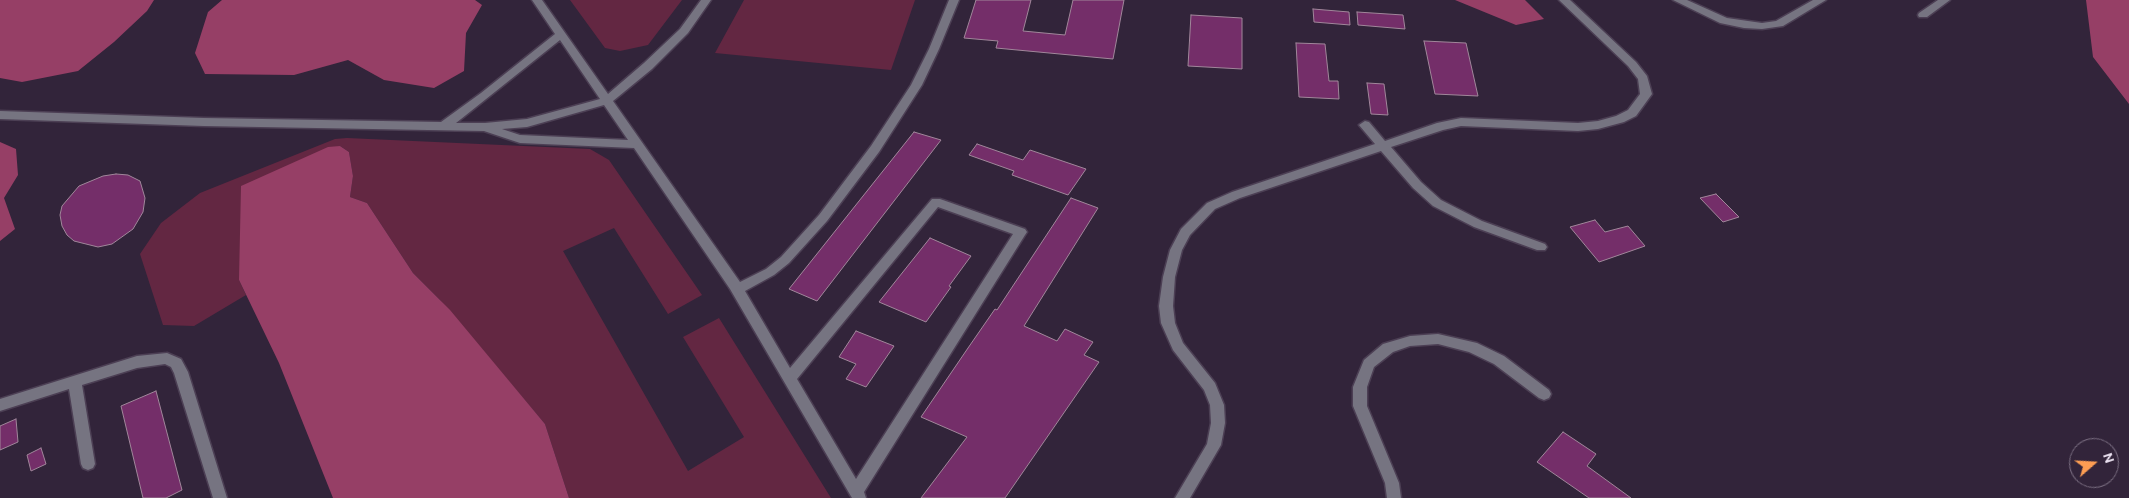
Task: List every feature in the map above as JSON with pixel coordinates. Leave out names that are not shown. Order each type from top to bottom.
[{"type":"street","points":[[537,0],[738,289],[858,495],[1021,232],[936,202],[790,378]]},
{"type":"street","points":[[0,116],[484,127],[526,123],[606,100],[648,66],[684,31],[706,0]]},
{"type":"street","points":[[738,289],[770,272],[785,260],[823,218],[876,149],[916,85],[934,49],[954,0]]},
{"type":"street","points":[[1182,498],[1214,445],[1218,423],[1217,405],[1210,387],[1178,346],[1168,323],[1166,306],[1169,276],[1176,250],[1185,232],[1211,206],[1236,195],[1441,126],[1461,122],[1578,127],[1598,125],[1632,113],[1646,94],[1643,79],[1632,64],[1564,0]]},
{"type":"street","points":[[1678,0],[1724,21],[1762,26],[1779,24],[1821,0]]},
{"type":"street","points":[[1923,15],[1945,0]]},
{"type":"street","points":[[444,126],[561,34]]},
{"type":"street","points":[[1365,125],[1417,185],[1437,203],[1478,224],[1541,247]]},
{"type":"street","points":[[484,127],[520,139],[637,144]]},
{"type":"street","points":[[1394,498],[1392,483],[1360,406],[1360,387],[1369,364],[1388,348],[1410,341],[1438,339],[1472,347],[1499,360],[1544,394]]},
{"type":"street","points":[[0,405],[152,359],[167,358],[176,362],[181,372],[220,498]]},
{"type":"street","points":[[74,382],[88,464]]},
{"type":"shaded area","points":[[0,0],[154,0],[147,11],[114,42],[78,71],[22,82],[0,78]]},
{"type":"shaded area","points":[[222,0],[475,0],[482,5],[466,33],[464,71],[434,88],[384,80],[348,60],[294,75],[205,74],[195,53],[208,12]]},
{"type":"shaded area","points":[[570,0],[682,0],[648,45],[620,51],[605,48]]},
{"type":"shaded area","points":[[744,0],[915,0],[891,70],[715,53]]},
{"type":"shaded area","points":[[1455,0],[1525,0],[1544,19],[1516,25]]},
{"type":"shaded area","points":[[2086,0],[2129,0],[2129,104],[2093,57]]},
{"type":"shaded area","points":[[335,139],[590,149],[609,160],[702,295],[668,314],[614,228],[563,251],[688,471],[744,437],[683,337],[719,318],[831,498],[569,498],[545,424],[440,300],[413,273],[367,203],[350,197],[353,176],[349,152],[340,146],[239,280],[246,295],[194,326],[163,325],[140,254],[161,223],[200,193]]},
{"type":"shaded area","points":[[0,142],[16,149],[18,175],[4,198],[15,229],[0,241]]},
{"type":"shaded area","points":[[340,146],[349,152],[353,176],[350,197],[367,203],[413,273],[450,310],[545,424],[569,498],[333,498],[279,363],[239,280],[241,186],[328,147]]},
{"type":"building","points":[[976,0],[1031,0],[1023,31],[1065,35],[1073,0],[1124,0],[1113,59],[996,48],[998,41],[964,38]]},
{"type":"building","points":[[1313,9],[1349,12],[1350,25],[1314,22]]},
{"type":"building","points":[[1357,12],[1403,15],[1405,29],[1358,25]]},
{"type":"building","points":[[1191,15],[1242,18],[1242,69],[1188,66]]},
{"type":"building","points":[[1424,41],[1466,43],[1478,96],[1435,94]]},
{"type":"building","points":[[1296,43],[1325,44],[1329,81],[1338,81],[1339,99],[1299,97]]},
{"type":"building","points":[[1367,83],[1384,84],[1388,115],[1371,114]]},
{"type":"building","points":[[914,132],[941,140],[817,301],[789,289]]},
{"type":"building","points":[[977,144],[1023,160],[1030,150],[1086,169],[1068,195],[1012,175],[1014,171],[969,155]]},
{"type":"building","points":[[128,175],[140,181],[145,198],[143,212],[133,229],[112,244],[98,247],[74,241],[67,235],[62,226],[60,215],[62,206],[79,186],[103,176]]},
{"type":"building","points":[[1716,194],[1739,217],[1723,222],[1700,198]]},
{"type":"building","points":[[1071,198],[1098,208],[1024,326],[1057,341],[1065,329],[1093,342],[1084,355],[1099,362],[1005,498],[921,498],[967,437],[921,417],[995,309],[997,310]]},
{"type":"building","points":[[1595,220],[1605,232],[1628,226],[1645,246],[1599,262],[1570,227]]},
{"type":"building","points":[[930,238],[971,256],[926,322],[879,302]]},
{"type":"building","points":[[856,331],[894,346],[866,387],[846,379],[856,364],[839,357]]},
{"type":"building","points":[[156,391],[182,490],[166,498],[143,498],[121,406]]},
{"type":"building","points":[[16,419],[18,442],[0,450],[0,426]]},
{"type":"building","points":[[1563,432],[1596,454],[1587,466],[1631,498],[1589,498],[1537,462]]},
{"type":"building","points":[[41,448],[46,464],[31,471],[27,455]]}]
